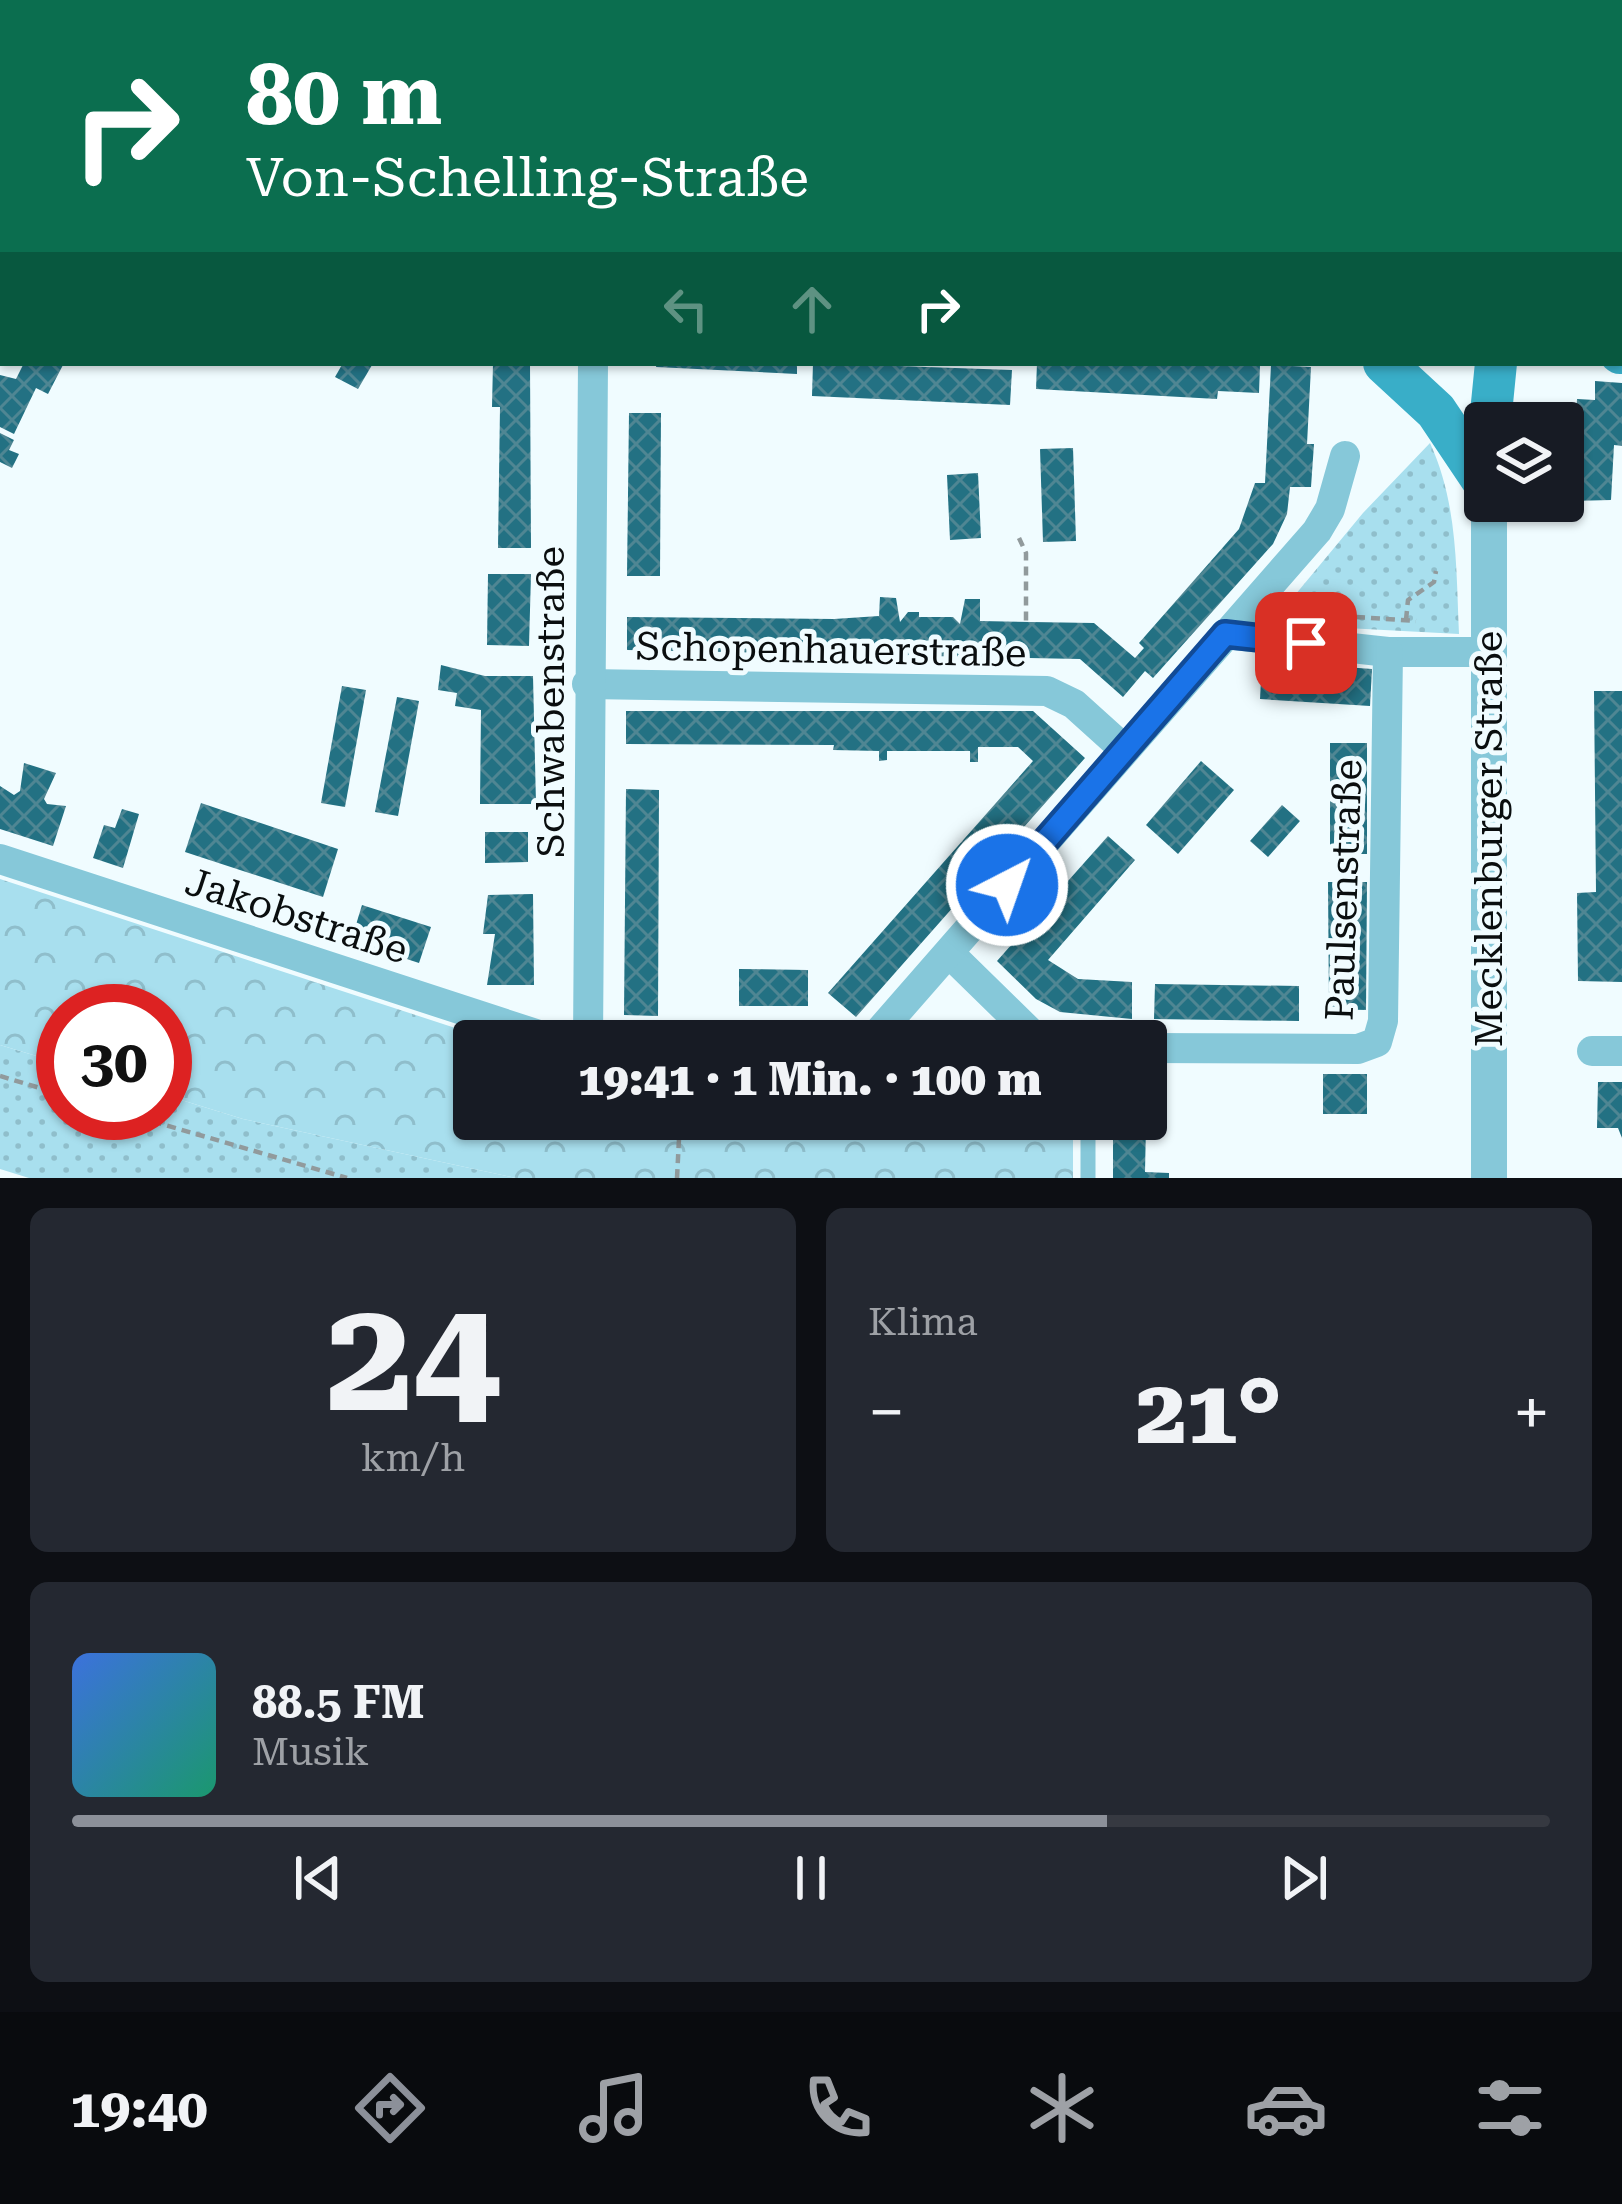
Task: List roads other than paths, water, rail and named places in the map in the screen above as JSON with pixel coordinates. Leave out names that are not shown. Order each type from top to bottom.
[{"type":"main road","points":[[1387,366],[1436,410],[1464,452]]},
{"type":"main road","points":[[1492,402],[1496,366]]},
{"type":"street","name":"Schwabenstraße","points":[[589,1020],[587,685],[593,366]]},
{"type":"street","points":[[890,1020],[1317,531],[1330,509],[1345,456]]},
{"type":"street","name":"Mecklenburger Straße","points":[[1489,522],[1489,1178]]},
{"type":"street","points":[[1225,634],[1388,652],[1488,652]]},
{"type":"street","name":"Paulsenstraße","points":[[1167,1048],[1358,1048],[1377,1042],[1382,1021],[1388,652]]},
{"type":"street","name":"Schopenhauerstraße","points":[[587,685],[1047,691],[1074,704],[1124,749]]},
{"type":"street","name":"Jakobstraße","points":[[0,859],[493,1020]]},
{"type":"street","points":[[949,953],[1018,1020]]},
{"type":"lane","points":[[1088,1140],[1088,1178]]}]
